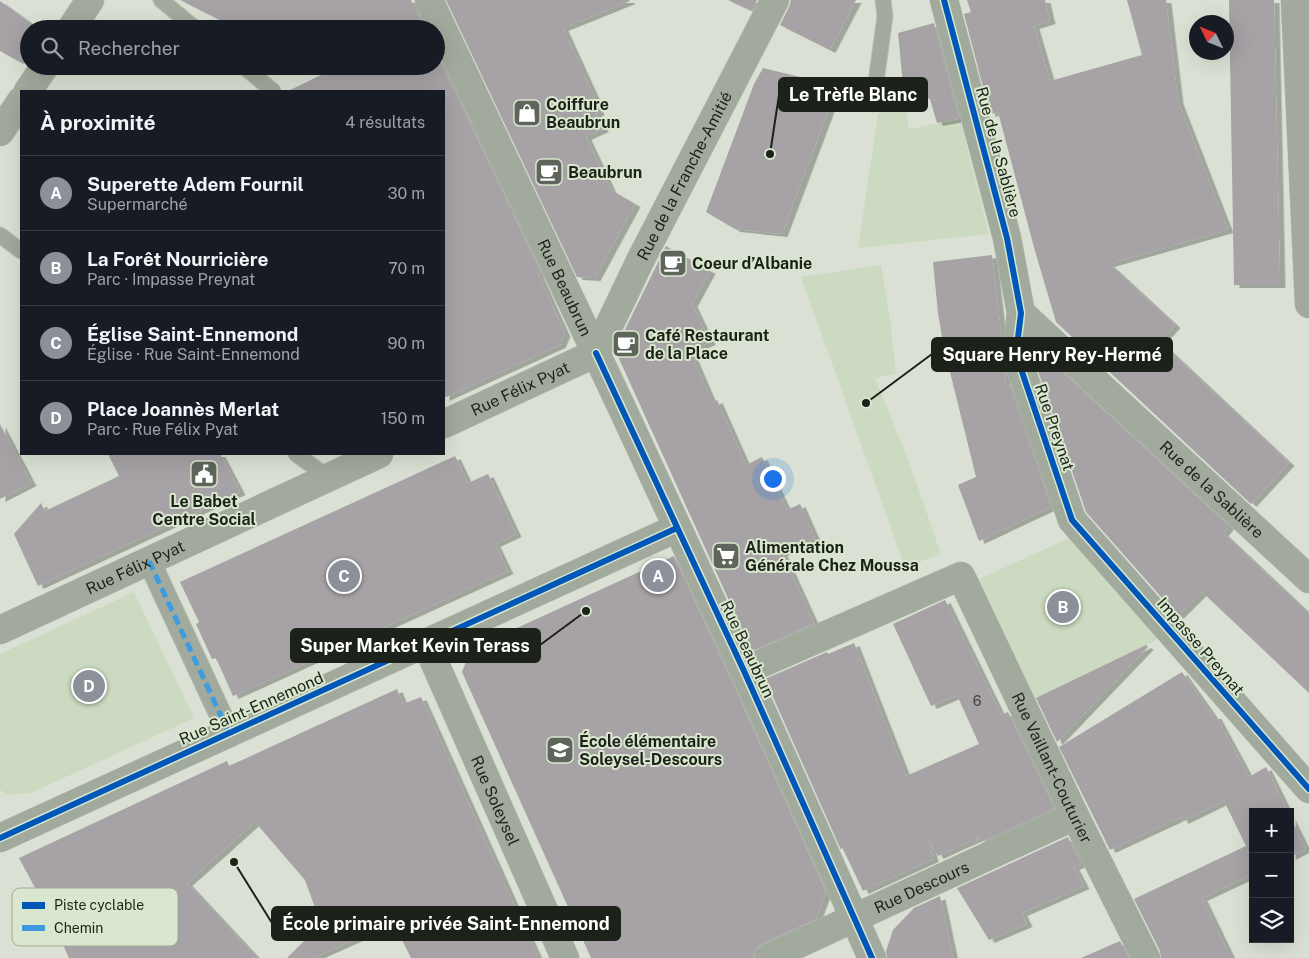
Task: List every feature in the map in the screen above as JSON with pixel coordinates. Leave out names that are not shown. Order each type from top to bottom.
[{"type":"street","points":[[76,20],[90,0]]},
{"type":"street","name":"Rue Beaubrun","points":[[429,0],[438,20]]},
{"type":"street","name":"Rue de la Franche-Amitié","points":[[596,353],[640,261],[775,0]]},
{"type":"street","name":"Rue de la Sablière","points":[[944,0],[1007,238],[1021,313],[1309,579]]},
{"type":"street","points":[[1295,0],[1306,124],[1309,304]]},
{"type":"street","name":"Rue Beaubrun","points":[[445,34],[744,671],[872,958]]},
{"type":"street","points":[[29,90],[39,75]]},
{"type":"street","points":[[0,132],[20,102]]},
{"type":"street","name":"Rue Preynat","points":[[1021,313],[1016,354],[1072,520]]},
{"type":"street","name":"Rue Félix Pyat","points":[[445,424],[596,353]]},
{"type":"street","name":"Rue Félix Pyat","points":[[0,630],[377,455]]},
{"type":"street","name":"Impasse Preynat","points":[[1072,520],[1309,789]]},
{"type":"street","name":"Rue Saint-Ennemond","points":[[0,838],[677,528]]},
{"type":"street","points":[[148,561],[229,733]]},
{"type":"street","name":"Rue Vaillant-Couturier","points":[[744,671],[961,576],[1075,816],[1146,958]]},
{"type":"street","name":"Rue Soleysel","points":[[426,644],[565,958]]},
{"type":"street","name":"Rue Descours","points":[[768,958],[1075,816]]},
{"type":"lane","points":[[161,0],[185,20]]},
{"type":"lane","points":[[873,104],[885,16],[883,0]]},
{"type":"lane","points":[[254,75],[272,90]]},
{"type":"lane","points":[[0,236],[20,250]]},
{"type":"lane","points":[[297,455],[328,477]]},
{"type":"green space","points":[[905,104],[909,129],[960,119],[989,234],[858,248],[879,107]]},
{"type":"green space","points":[[881,265],[890,318],[896,374],[875,378],[909,462],[941,554],[905,567],[801,277]]},
{"type":"green space","points":[[1073,536],[1161,635],[1153,642],[1035,699],[977,580]]},
{"type":"green space","points":[[134,592],[194,718],[31,793],[9,795],[0,790],[0,654]]},
{"type":"building","points":[[180,0],[411,0],[421,20],[220,20]]},
{"type":"building","points":[[446,0],[630,1],[563,28],[595,98],[592,99],[599,112],[596,114],[603,129],[586,137],[611,190],[635,204],[595,278],[577,277]]},
{"type":"building","points":[[728,0],[757,0],[752,11]]},
{"type":"building","points":[[791,0],[856,0],[830,50],[780,25]]},
{"type":"building","points":[[967,0],[1045,0],[1050,21],[1034,26],[1050,81],[1142,55],[1127,0],[1166,0],[1178,101],[1228,230],[1109,264],[1175,325],[1160,342],[1289,463],[1251,504],[1056,322],[998,112],[990,114],[964,14],[971,12]]},
{"type":"building","points":[[1229,0],[1274,0],[1280,285],[1234,285],[1230,60],[1234,60],[1234,15],[1229,15]]},
{"type":"building","points":[[0,1],[26,20],[20,20],[20,58],[18,61],[0,51]]},
{"type":"building","points":[[934,23],[959,119],[937,123],[930,99],[903,86],[898,33]]},
{"type":"building","points":[[763,68],[825,83],[823,94],[834,96],[782,234],[735,229],[706,212],[754,84]]},
{"type":"building","points":[[445,71],[542,275],[538,274],[565,334],[560,345],[445,398],[445,90],[290,90],[321,75],[445,75]]},
{"type":"building","points":[[666,246],[710,271],[692,304],[710,342],[690,351],[712,402],[717,400],[746,465],[762,457],[787,510],[800,504],[815,538],[782,553],[814,623],[752,651],[615,350]]},
{"type":"building","points":[[992,255],[1002,342],[1001,359],[1005,369],[1006,385],[1009,384],[1051,507],[979,541],[958,485],[976,477],[949,368],[947,368],[938,313],[933,262]]},
{"type":"building","points":[[1054,364],[1229,526],[1223,533],[1309,614],[1309,693],[1202,592],[1178,616],[1086,512],[1038,371]]},
{"type":"building","points":[[0,424],[31,483],[0,499]]},
{"type":"building","points":[[108,455],[221,455],[240,492],[38,586],[14,534],[41,503],[45,511],[119,476]]},
{"type":"building","points":[[455,456],[468,483],[488,474],[516,534],[495,544],[508,571],[233,696],[216,658],[212,659],[196,624],[199,622],[180,582]]},
{"type":"building","points":[[674,556],[826,892],[816,919],[761,944],[755,949],[753,958],[591,958],[462,672],[471,649]]},
{"type":"building","points":[[945,600],[1001,715],[1008,712],[1054,808],[970,847],[981,836],[938,856],[929,841],[933,859],[863,891],[842,847],[841,850],[765,679],[827,652],[828,654],[854,643],[906,776],[979,744],[957,695],[931,706],[893,624]]},
{"type":"building","points":[[1146,645],[1148,647],[1057,742],[1036,698]]},
{"type":"building","points":[[1182,672],[1213,716],[1216,716],[1249,777],[1266,767],[1286,808],[1249,808],[1249,876],[1202,898],[1231,958],[1161,958],[1160,951],[1134,899],[1246,846],[1224,801],[1183,821],[1181,817],[1110,850],[1059,747]]},
{"type":"building","points":[[397,689],[403,704],[421,697],[538,958],[411,958],[393,922],[313,958],[287,958],[321,924],[305,880],[255,822],[187,883],[257,958],[69,958],[64,946],[178,946],[178,888],[35,888],[19,858],[227,761],[229,766]]},
{"type":"building","points":[[1294,825],[1306,849],[1294,855]]},
{"type":"building","points":[[1068,837],[1081,864],[1074,867],[1084,886],[1022,913],[1027,924],[989,940],[957,888]]},
{"type":"building","points":[[940,896],[953,958],[887,958],[886,951],[893,930],[914,908]]},
{"type":"building","points":[[1120,941],[1129,958],[1081,958]]},
{"type":"marked path","points":[[149,561],[229,733]]},
{"type":"cycle path","points":[[944,0],[1007,238],[1021,313],[1016,354],[1072,520],[1309,789]]},
{"type":"cycle path","points":[[596,353],[744,671],[872,958]]},
{"type":"cycle path","points":[[0,838],[677,528]]},
{"type":"place","name":"Coiffure Beaubrun","points":[[527,113]]},
{"type":"place","name":"Le Trèfle Blanc","points":[[770,154]]},
{"type":"place","name":"Beaubrun","points":[[549,172]]},
{"type":"place","name":"Coeur d’Albanie","points":[[673,263]]},
{"type":"place","name":"Café Restaurant de la Place","points":[[626,344]]},
{"type":"place","name":"Square Henry Rey-Hermé","points":[[866,403]]},
{"type":"place","name":"Le Babet Centre Social","points":[[204,474]]},
{"type":"place","name":"Alimentation Générale Chez Moussa","points":[[726,556]]},
{"type":"place","name":"Église Saint-Ennemond","points":[[344,576]]},
{"type":"place","name":"Superette Adem Fournil","points":[[658,576]]},
{"type":"place","name":"La Forêt Nourricière","points":[[1063,607]]},
{"type":"place","name":"Super Market Kevin Terass","points":[[586,611]]},
{"type":"place","name":"Place Joannès Merlat","points":[[89,686]]},
{"type":"place","name":"École élémentaire Soleysel-Descours","points":[[560,750]]},
{"type":"place","name":"École primaire privée Saint-Ennemond","points":[[234,862]]}]
